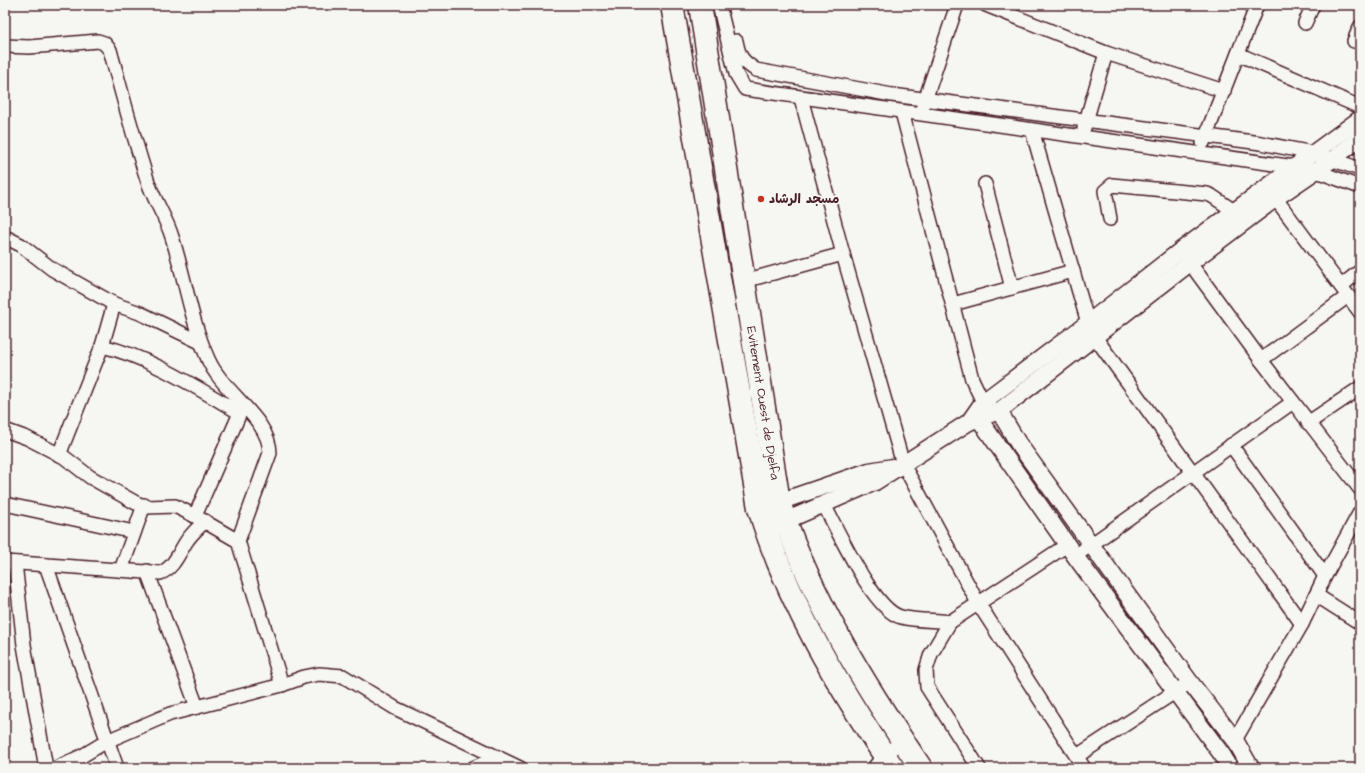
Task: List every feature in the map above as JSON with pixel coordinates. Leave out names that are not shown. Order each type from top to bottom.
[{"type":"highway","points":[[672,5],[774,511],[765,530],[776,561],[823,656],[883,764]]},
{"type":"highway","name":"Evitement Ouest de Djelfa","points":[[700,5],[744,281],[774,511],[795,549],[826,614],[851,659],[921,768]]},
{"type":"street","points":[[719,5],[736,74],[745,90],[1295,167],[1316,171],[1360,187]]},
{"type":"street","points":[[728,5],[739,55],[748,65],[756,70],[925,99],[1261,143],[1313,153],[1360,169]]},
{"type":"street","points":[[920,114],[956,5]]},
{"type":"street","points":[[986,5],[1106,53],[1224,91]]},
{"type":"street","points":[[1199,154],[1257,5]]},
{"type":"street","points":[[1305,24],[1312,5]]},
{"type":"street","points":[[1354,41],[1360,27]]},
{"type":"street","points":[[5,46],[29,47],[98,41],[104,43],[110,50],[147,180],[171,234],[200,342],[215,372],[242,409],[266,432],[270,443],[270,453],[238,541],[282,686]]},
{"type":"street","points":[[1081,137],[1106,53]]},
{"type":"street","points":[[1238,54],[1360,107]]},
{"type":"street","points":[[801,98],[899,466],[978,603],[1084,768]]},
{"type":"street","points":[[902,112],[972,379],[983,402]]},
{"type":"street","points":[[774,511],[824,505],[875,482],[974,420],[999,411],[1092,330],[1271,192],[1295,167],[1360,119]]},
{"type":"street","points":[[1032,130],[1073,271],[1092,330],[1302,624]]},
{"type":"street","points":[[1185,257],[1234,211],[1316,171],[1334,159],[1360,138]]},
{"type":"street","points":[[984,184],[1012,288]]},
{"type":"street","points":[[1110,219],[1105,191],[1112,185],[1206,194],[1212,196],[1234,211]]},
{"type":"street","points":[[1271,192],[1360,311]]},
{"type":"street","points":[[5,237],[21,245],[52,269],[114,304],[140,313],[200,342]]},
{"type":"street","points":[[744,281],[843,254]]},
{"type":"street","points":[[1185,257],[1308,423],[1360,489]]},
{"type":"street","points":[[953,304],[1073,271]]},
{"type":"street","points":[[1261,360],[1345,291],[1360,271]]},
{"type":"street","points":[[59,455],[102,346],[114,304]]},
{"type":"street","points":[[974,420],[983,402],[1092,330]]},
{"type":"street","points":[[102,346],[114,349],[176,376],[242,409]]},
{"type":"street","points":[[1308,423],[1360,388]]},
{"type":"street","points":[[979,768],[927,687],[926,670],[931,654],[950,622],[978,603],[1071,551],[1091,544],[1293,402]]},
{"type":"street","points":[[46,768],[10,562],[160,573],[166,571],[200,518],[242,409]]},
{"type":"street","points":[[999,411],[1018,443],[1190,682],[1235,740],[1251,768]]},
{"type":"street","points":[[974,420],[1174,692],[1223,756],[1230,768]]},
{"type":"street","points":[[5,430],[27,438],[59,455],[90,478],[144,505],[175,506],[200,518],[238,541]]},
{"type":"street","points":[[1230,446],[1325,576]]},
{"type":"street","points":[[774,511],[869,471],[899,466]]},
{"type":"street","points":[[5,504],[134,532]]},
{"type":"street","points":[[121,570],[144,505]]},
{"type":"street","points":[[824,505],[859,571],[889,611],[900,617],[950,622]]},
{"type":"street","points":[[1235,740],[1302,624],[1325,576],[1360,512]]},
{"type":"street","points":[[46,565],[117,768]]},
{"type":"street","points":[[147,571],[197,707]]},
{"type":"street","points":[[1316,595],[1360,623]]},
{"type":"street","points":[[56,768],[82,756],[107,741],[170,714],[282,686],[304,677],[319,674],[343,676],[395,708],[520,768]]},
{"type":"street","points":[[1077,756],[1190,682]]},
{"type":"street","points":[[883,764],[903,741]]},
{"type":"street","points":[[473,768],[498,757]]},
{"type":"place","name":"مسجد الرشاد","points":[[761,199]]}]
